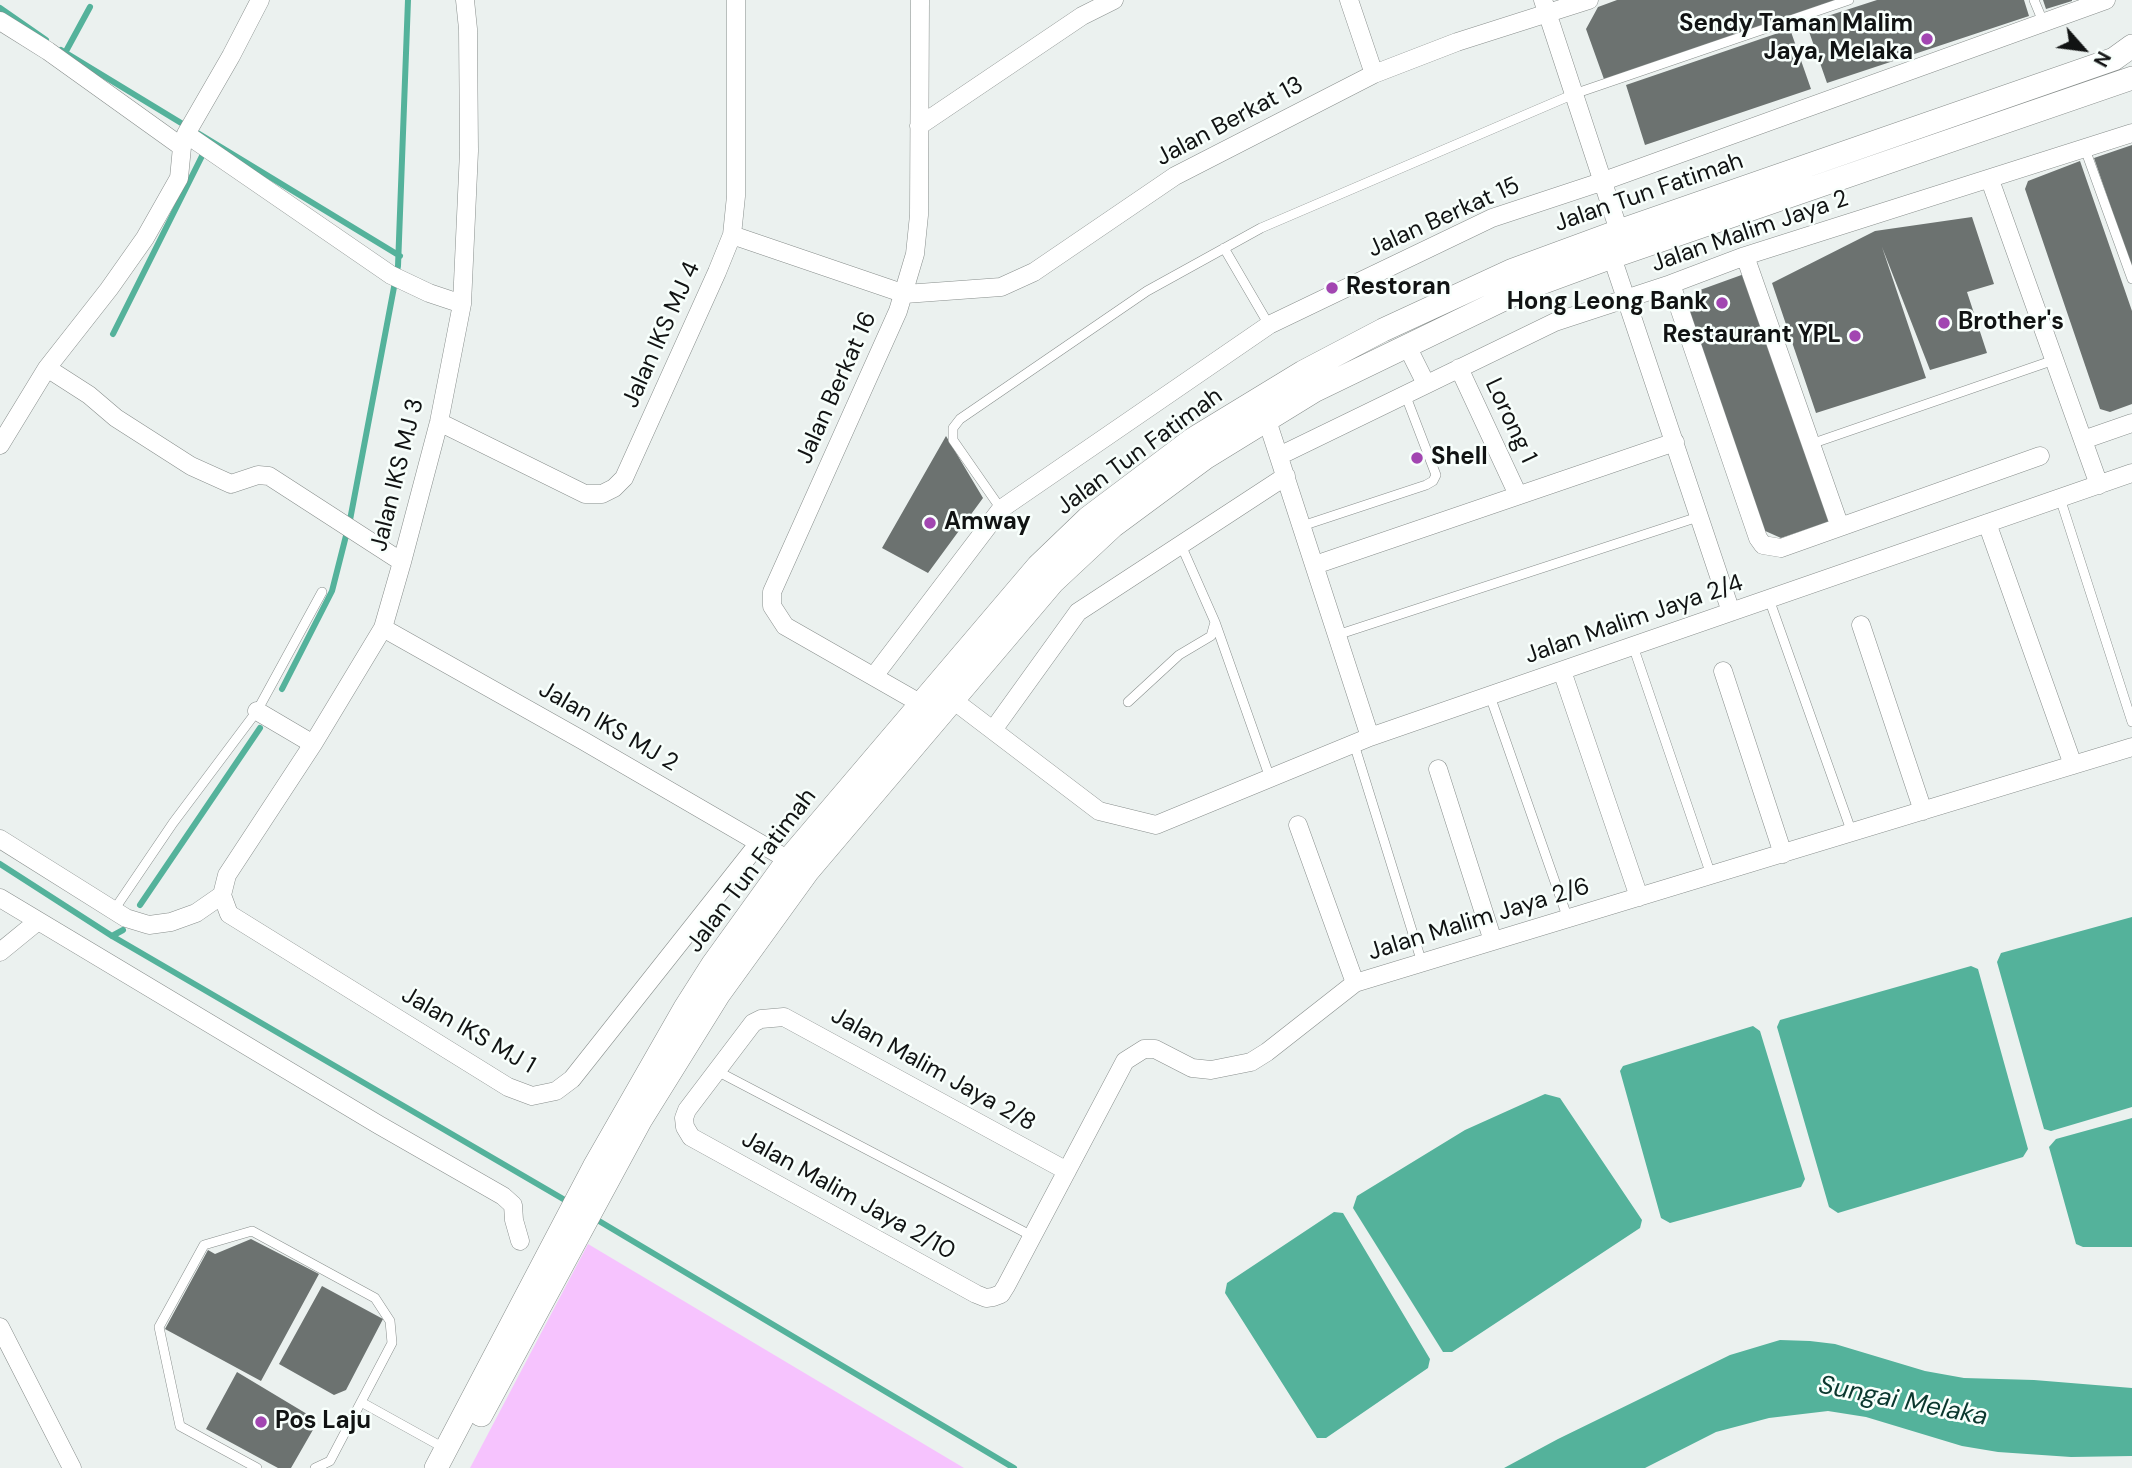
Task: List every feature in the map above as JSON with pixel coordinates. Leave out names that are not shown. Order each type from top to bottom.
[{"type":"main road","name":"Jalan Tun Fatimah","points":[[445,1462],[602,1171],[685,1008],[713,964],[939,706],[1053,582],[1101,536],[1205,458],[1303,372],[1383,330],[1533,262],[2114,59],[2132,46]]},
{"type":"main road","name":"Jalan Tun Fatimah","points":[[939,706],[1038,566],[1088,518],[1193,439],[1314,391],[1525,289],[2132,78]]},
{"type":"street","points":[[0,445],[47,368],[145,238],[179,178],[184,140],[260,0]]},
{"type":"street","name":"Jalan IKS MJ 3","points":[[222,895],[227,875],[313,744],[383,628],[402,562],[439,422],[462,304],[469,151],[468,29],[465,0]]},
{"type":"street","name":"Jalan IKS MJ 4","points":[[439,422],[584,494],[602,494],[614,488],[624,478],[732,235],[737,196],[736,0]]},
{"type":"street","name":"Jalan Berkat 16","points":[[920,0],[915,254],[905,294],[772,592],[772,606],[785,626],[874,676],[993,730],[1100,811],[1156,825]]},
{"type":"street","points":[[919,126],[1082,16],[1114,0]]},
{"type":"street","points":[[1349,0],[1374,74]]},
{"type":"street","name":"Jalan Berkat 13","points":[[905,294],[989,289],[1019,280],[1175,176],[1374,74],[1545,7],[1589,0]]},
{"type":"street","name":"Jalan Berkat 15","points":[[874,676],[1001,509],[1269,325],[1492,218],[1601,183],[2106,0]]},
{"type":"street","points":[[1545,7],[1619,231]]},
{"type":"street","points":[[0,21],[391,275],[429,293],[462,304]]},
{"type":"street","name":"Jalan Malim Jaya 2","points":[[1279,456],[1555,322],[1671,284],[1745,256],[2132,133]]},
{"type":"street","points":[[1990,180],[2099,485]]},
{"type":"street","points":[[732,235],[905,294]]},
{"type":"street","points":[[1745,256],[1840,527]]},
{"type":"street","points":[[1612,257],[1731,612]]},
{"type":"street","points":[[1671,284],[1758,538],[1763,545],[1781,548],[2040,456]]},
{"type":"street","points":[[1407,346],[1426,384]]},
{"type":"street","points":[[47,368],[89,395],[116,418],[191,466],[230,484],[258,475],[269,476],[402,562]]},
{"type":"street","name":"Lorong 1","points":[[1459,368],[1518,495]]},
{"type":"street","points":[[1263,409],[1337,635],[1362,741]]},
{"type":"street","points":[[2083,440],[2132,423]]},
{"type":"street","points":[[1314,565],[1675,442]]},
{"type":"street","name":"Jalan Malim Jaya 2/4","points":[[1156,825],[1362,741],[2132,473]]},
{"type":"street","points":[[993,730],[1078,612],[1286,476]]},
{"type":"street","points":[[1987,523],[2073,765]]},
{"type":"street","points":[[1861,625],[1923,811]]},
{"type":"street","name":"Jalan IKS MJ 2","points":[[383,628],[798,865]]},
{"type":"street","points":[[1562,671],[1639,897]]},
{"type":"street","points":[[1723,671],[1783,854]]},
{"type":"street","points":[[257,711],[313,744]]},
{"type":"street","name":"Jalan Malim Jaya 2/6","points":[[993,1297],[1001,1294],[1006,1286],[1125,1061],[1144,1049],[1155,1049],[1192,1068],[1211,1070],[1251,1062],[1355,984],[2132,747]]},
{"type":"street","points":[[1437,769],[1493,941]]},
{"type":"street","points":[[1298,825],[1355,984]]},
{"type":"street","points":[[0,839],[126,918],[149,925],[171,922],[196,913],[222,895]]},
{"type":"street","name":"Jalan IKS MJ 1","points":[[222,895],[229,914],[508,1087],[532,1096],[556,1091],[572,1079],[758,844]]},
{"type":"street","points":[[0,898],[379,1125],[503,1196],[513,1205],[520,1241]]},
{"type":"street","points":[[0,952],[38,921]]},
{"type":"street","name":"Jalan Malim Jaya 2/8","points":[[716,1071],[753,1023],[761,1019],[784,1017],[1067,1171]]},
{"type":"street","name":"Jalan Malim Jaya 2/10","points":[[716,1071],[687,1110],[685,1127],[691,1137],[976,1294],[986,1298],[993,1297]]},
{"type":"street","points":[[0,1327],[72,1468]]},
{"type":"lane","points":[[1001,509],[953,440],[953,428],[960,419],[1147,291],[1261,228],[1574,94],[1849,0]]},
{"type":"lane","points":[[2034,0],[2044,24]]},
{"type":"lane","points":[[2085,149],[2132,279]]},
{"type":"lane","points":[[1224,248],[1269,325]]},
{"type":"lane","points":[[1811,444],[2054,360]]},
{"type":"lane","points":[[1302,526],[1433,481],[1436,475],[1405,394]]},
{"type":"lane","points":[[2060,498],[2132,722]]},
{"type":"lane","points":[[1337,635],[1698,517]]},
{"type":"lane","points":[[1181,545],[1215,622],[1270,778]]},
{"type":"lane","points":[[114,910],[173,823],[257,711],[322,592]]},
{"type":"lane","points":[[1769,599],[1852,832]]},
{"type":"lane","points":[[1128,702],[1179,655],[1211,636],[1215,622]]},
{"type":"lane","points":[[1633,646],[1712,875]]},
{"type":"lane","points":[[1490,696],[1568,919]]},
{"type":"lane","points":[[1362,741],[1422,963]]},
{"type":"lane","points":[[716,1071],[1032,1236]]},
{"type":"lane","points":[[257,1468],[180,1426],[159,1327],[204,1245],[252,1231],[375,1298],[390,1321],[392,1343],[330,1461],[315,1468]]},
{"type":"lane","points":[[361,1402],[445,1462]]},
{"type":"shaded area","points":[[588,1244],[964,1468],[470,1468]]},
{"type":"water","points":[[2132,917],[2132,1107],[2051,1131],[2044,1129],[1997,962],[2001,953]]},
{"type":"water","points":[[1971,966],[1978,969],[2028,1149],[2023,1157],[1838,1213],[1829,1207],[1777,1027],[1780,1020]]},
{"type":"water","points":[[1753,1026],[1760,1031],[1805,1179],[1801,1187],[1670,1223],[1661,1218],[1620,1071],[1623,1066]]},
{"type":"water","points":[[1545,1094],[1560,1098],[1642,1220],[1640,1228],[1452,1352],[1443,1352],[1353,1208],[1357,1196],[1465,1130]]},
{"type":"water","points":[[2132,1118],[2132,1247],[2083,1247],[2076,1244],[2049,1147],[2056,1139]]},
{"type":"water","points":[[1334,1212],[1343,1213],[1430,1359],[1428,1368],[1326,1438],[1317,1438],[1225,1293],[1227,1283]]},
{"type":"water","name":"Sungai Melaka","points":[[1780,1340],[1835,1344],[1925,1371],[1964,1378],[2034,1380],[2132,1388],[2132,1456],[2071,1457],[1998,1452],[1962,1446],[1866,1417],[1828,1411],[1769,1418],[1716,1432],[1645,1468],[1504,1468],[1730,1355]]},
{"type":"building","points":[[1617,0],[1839,0],[1605,82],[1586,29],[1598,7]]},
{"type":"building","points":[[1877,0],[2024,0],[2029,16],[1827,83],[1806,23]]},
{"type":"building","points":[[2043,0],[2072,0],[2072,1],[2046,9]]},
{"type":"building","points":[[1790,29],[1811,89],[1645,145],[1626,85]]},
{"type":"building","points":[[2132,145],[2132,269],[2094,158]]},
{"type":"building","points":[[2080,161],[2132,311],[2132,404],[2110,412],[2100,409],[2025,189],[2028,181]]},
{"type":"building","points":[[1972,217],[1994,284],[1967,292],[1987,353],[1930,370],[1882,247],[1926,378],[1816,413],[1772,283],[1875,231]]},
{"type":"building","points":[[1747,273],[1831,521],[1781,538],[1763,530],[1688,309],[1700,290]]},
{"type":"building","name":"Amway","points":[[946,436],[983,498],[928,573],[882,548]]},
{"type":"building","points":[[251,1239],[319,1274],[261,1381],[165,1329],[208,1250],[215,1254]]},
{"type":"building","points":[[322,1286],[383,1319],[346,1390],[334,1395],[279,1364]]},
{"type":"building","name":"Pos Laju","points":[[237,1372],[312,1417],[314,1428],[291,1468],[278,1468],[206,1429]]},
{"type":"waterway","points":[[282,689],[332,591],[350,520],[398,266],[408,0]]},
{"type":"waterway","points":[[65,53],[90,7]]},
{"type":"waterway","points":[[0,8],[46,40]]},
{"type":"waterway","points":[[61,50],[400,256]]},
{"type":"waterway","points":[[113,334],[205,150]]},
{"type":"waterway","points":[[140,905],[260,728]]},
{"type":"waterway","points":[[0,864],[112,936],[570,1203]]},
{"type":"waterway","points":[[112,936],[123,930]]},
{"type":"waterway","points":[[594,1218],[1014,1468]]},
{"type":"place","name":"Sendy Taman Malim Jaya, Melaka","points":[[1927,39]]},
{"type":"place","name":"Restoran","points":[[1332,288]]},
{"type":"place","name":"Hong Leong Bank","points":[[1722,303]]},
{"type":"place","name":"Brother's","points":[[1944,323]]},
{"type":"place","name":"Restaurant YPL","points":[[1855,336]]},
{"type":"place","name":"Shell","points":[[1417,458]]},
{"type":"place","name":"Amway","points":[[930,523]]},
{"type":"place","name":"Pos Laju","points":[[261,1422]]}]
